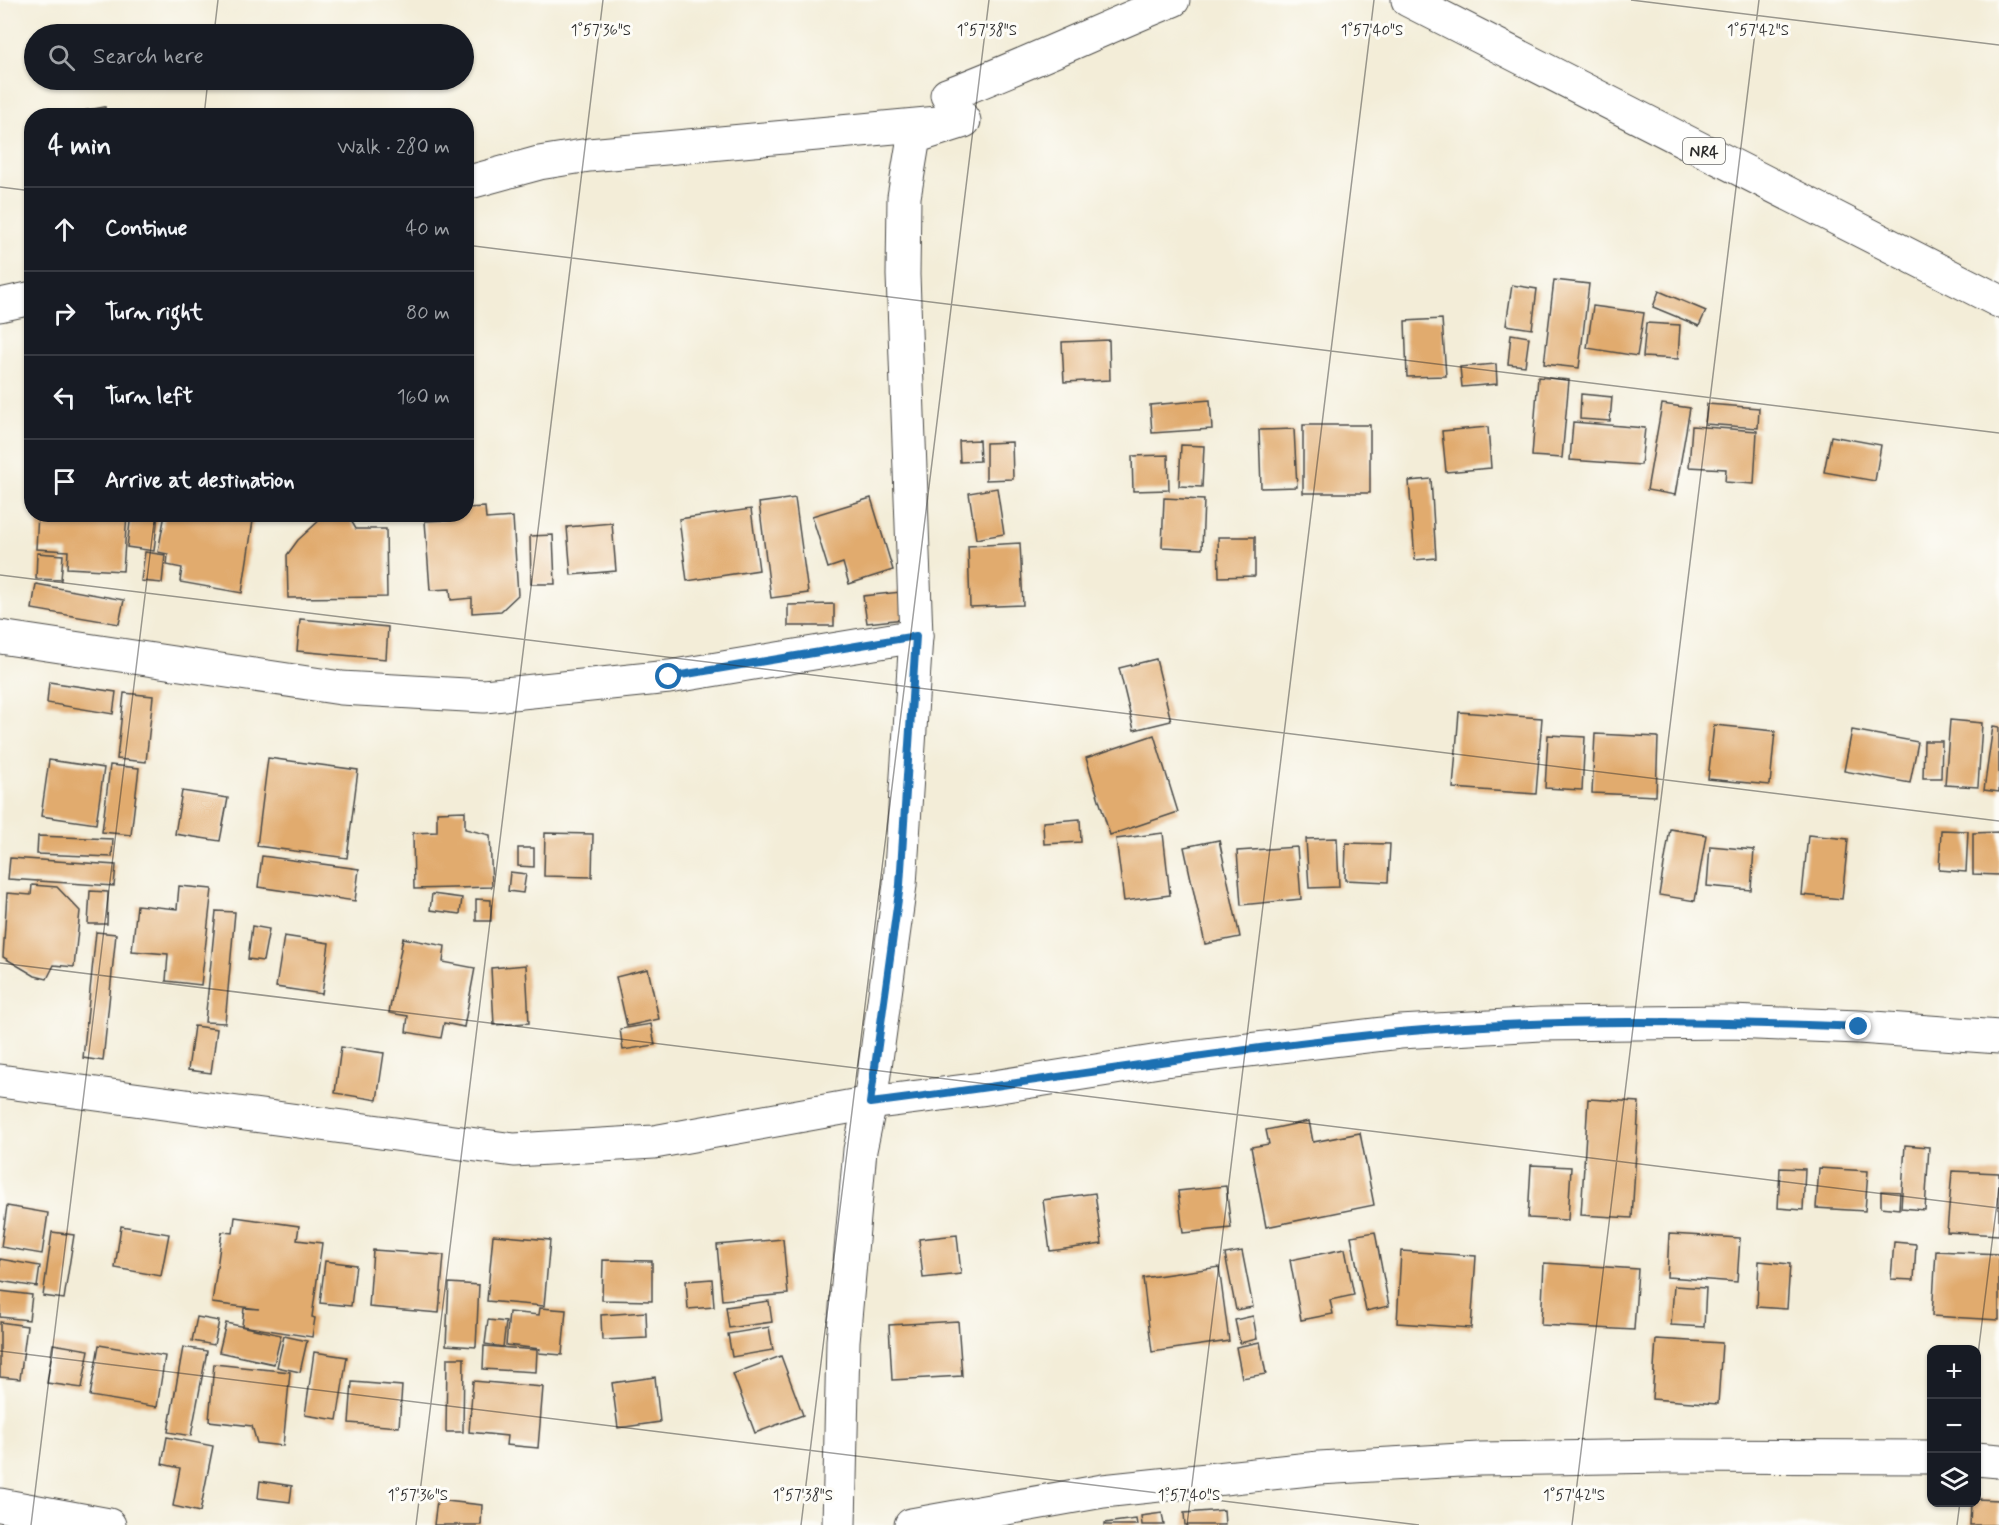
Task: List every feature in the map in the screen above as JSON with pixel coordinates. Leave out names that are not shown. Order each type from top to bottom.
[{"type":"main road","points":[[964,121],[947,94],[1004,74],[1089,34],[1173,0]]},
{"type":"main road","name":"NR4","points":[[1408,0],[1999,301]]},
{"type":"main road","points":[[474,181],[539,163],[589,155],[964,121]]},
{"type":"main road","points":[[839,1525],[843,1341],[860,1150],[870,1103],[900,885],[916,636],[903,275],[904,197],[914,137],[964,121]]},
{"type":"main road","points":[[0,305],[24,300]]},
{"type":"main road","points":[[0,637],[341,688],[484,696],[669,677],[916,636]]},
{"type":"main road","points":[[0,1081],[514,1150],[654,1142],[870,1103],[981,1089],[1161,1060],[1400,1032],[1541,1024],[1731,1022],[1859,1027],[1999,1037]]},
{"type":"main road","points":[[911,1525],[1103,1491],[1319,1468],[1479,1459],[1667,1456],[1927,1457]]},
{"type":"main road","points":[[1981,1459],[1999,1461]]},
{"type":"main road","points":[[0,1505],[109,1525]]},
{"type":"building","points":[[1554,280],[1589,284],[1579,368],[1544,364]]},
{"type":"building","points":[[1512,285],[1537,289],[1532,329],[1506,325]]},
{"type":"building","points":[[1659,291],[1706,311],[1699,326],[1653,307]]},
{"type":"building","points":[[1593,306],[1644,313],[1637,356],[1587,348]]},
{"type":"building","points":[[1442,319],[1446,376],[1407,377],[1405,321]]},
{"type":"building","points":[[1646,323],[1680,325],[1678,359],[1643,357]]},
{"type":"building","points":[[1511,334],[1529,337],[1525,366],[1508,364]]},
{"type":"building","points":[[1109,340],[1110,380],[1064,382],[1062,342]]},
{"type":"building","points":[[1496,364],[1497,384],[1462,387],[1460,367]]},
{"type":"building","points":[[1538,377],[1569,380],[1562,458],[1532,456]]},
{"type":"building","points":[[1581,394],[1612,397],[1610,421],[1580,419]]},
{"type":"building","points":[[1210,400],[1212,429],[1152,433],[1150,405]]},
{"type":"building","points":[[1662,404],[1690,408],[1675,495],[1647,490]]},
{"type":"building","points":[[1707,404],[1759,408],[1758,428],[1705,424]]},
{"type":"building","points":[[1573,422],[1645,428],[1641,465],[1570,460]]},
{"type":"building","points":[[1303,425],[1370,425],[1370,493],[1303,493]]},
{"type":"building","points":[[1692,426],[1757,431],[1754,484],[1725,482],[1726,469],[1689,467]]},
{"type":"building","points":[[1488,427],[1491,468],[1446,472],[1442,431]]},
{"type":"building","points":[[1294,429],[1297,487],[1261,488],[1259,430]]},
{"type":"building","points":[[1831,436],[1881,445],[1875,481],[1824,472]]},
{"type":"building","points":[[979,440],[980,461],[960,462],[959,441]]},
{"type":"building","points":[[1012,442],[1013,479],[986,480],[986,443]]},
{"type":"building","points":[[1181,445],[1204,446],[1202,487],[1179,486]]},
{"type":"building","points":[[1168,455],[1169,490],[1133,491],[1132,456]]},
{"type":"building","points":[[1431,479],[1436,558],[1415,560],[1409,481]]},
{"type":"building","points":[[997,488],[1004,534],[976,539],[969,493]]},
{"type":"building","points":[[795,498],[808,593],[771,598],[759,503]]},
{"type":"building","points":[[871,498],[893,570],[849,584],[843,563],[828,568],[812,516]]},
{"type":"building","points":[[1164,498],[1204,500],[1202,549],[1162,547]]},
{"type":"building","points":[[485,507],[486,519],[513,517],[518,595],[501,611],[472,613],[472,598],[451,600],[450,589],[430,590],[425,522],[474,522],[474,508]]},
{"type":"building","points":[[751,509],[759,570],[687,581],[679,519]]},
{"type":"building","points":[[38,522],[126,522],[123,571],[67,568],[68,551],[36,549]]},
{"type":"building","points":[[130,522],[157,522],[154,551],[127,547]]},
{"type":"building","points":[[164,522],[253,522],[242,593],[180,582],[182,568],[167,565],[168,554],[158,552]]},
{"type":"building","points":[[318,522],[352,522],[356,529],[386,529],[387,597],[288,598],[287,555],[298,540]]},
{"type":"building","points":[[612,523],[616,571],[571,575],[567,527]]},
{"type":"building","points":[[553,535],[555,584],[531,584],[530,536]]},
{"type":"building","points":[[1218,537],[1255,537],[1255,576],[1219,577]]},
{"type":"building","points":[[1020,543],[1023,605],[970,607],[968,546]]},
{"type":"building","points":[[145,552],[165,555],[162,583],[141,581]]},
{"type":"building","points":[[37,553],[63,555],[61,580],[36,579]]},
{"type":"building","points":[[36,584],[124,600],[119,624],[32,609]]},
{"type":"building","points":[[901,592],[904,619],[867,623],[863,596]]},
{"type":"building","points":[[834,604],[834,626],[788,626],[788,605]]},
{"type":"building","points":[[300,619],[388,627],[386,659],[297,651]]},
{"type":"building","points":[[1156,659],[1171,721],[1134,730],[1119,668]]},
{"type":"building","points":[[49,682],[116,692],[113,714],[47,703]]},
{"type":"building","points":[[124,693],[153,696],[146,762],[117,759]]},
{"type":"building","points":[[1459,712],[1542,718],[1536,794],[1453,788]]},
{"type":"building","points":[[1950,720],[1982,723],[1978,787],[1945,785]]},
{"type":"building","points":[[1714,725],[1775,731],[1770,785],[1708,779]]},
{"type":"building","points":[[1993,726],[1999,727],[1999,792],[1984,790]]},
{"type":"building","points":[[1852,730],[1918,742],[1910,783],[1844,771]]},
{"type":"building","points":[[1595,734],[1658,737],[1656,796],[1592,793]]},
{"type":"building","points":[[1154,735],[1178,812],[1110,835],[1086,758]]},
{"type":"building","points":[[1548,735],[1585,737],[1582,790],[1545,788]]},
{"type":"building","points":[[1924,741],[1942,741],[1941,778],[1923,778]]},
{"type":"building","points":[[268,758],[358,770],[347,858],[257,846]]},
{"type":"building","points":[[49,760],[104,768],[96,824],[41,816]]},
{"type":"building","points":[[110,765],[139,768],[131,835],[102,832]]},
{"type":"building","points":[[182,791],[228,798],[220,841],[175,834]]},
{"type":"building","points":[[465,811],[465,829],[490,835],[492,887],[414,889],[413,833],[437,832],[437,812]]},
{"type":"building","points":[[1080,819],[1081,842],[1044,844],[1043,822]]},
{"type":"building","points":[[1670,829],[1706,835],[1695,901],[1659,895]]},
{"type":"building","points":[[1941,830],[1968,831],[1966,872],[1939,870]]},
{"type":"building","points":[[1999,832],[1999,875],[1973,874],[1973,833]]},
{"type":"building","points":[[545,833],[593,834],[592,877],[544,876]]},
{"type":"building","points":[[1163,833],[1170,895],[1124,901],[1116,839]]},
{"type":"building","points":[[1808,835],[1848,839],[1842,899],[1802,895]]},
{"type":"building","points":[[38,836],[113,839],[112,857],[37,854]]},
{"type":"building","points":[[1337,838],[1339,887],[1309,888],[1306,839]]},
{"type":"building","points":[[1219,840],[1240,937],[1205,944],[1184,847]]},
{"type":"building","points":[[1346,843],[1390,844],[1388,882],[1345,880]]},
{"type":"building","points":[[1710,846],[1754,850],[1751,890],[1707,886]]},
{"type":"building","points":[[1297,847],[1301,899],[1241,905],[1237,851]]},
{"type":"building","points":[[518,848],[534,848],[534,867],[518,866]]},
{"type":"building","points":[[262,856],[359,869],[355,901],[258,887]]},
{"type":"building","points":[[10,858],[116,865],[114,886],[8,879]]},
{"type":"building","points":[[510,872],[526,874],[523,893],[508,891]]},
{"type":"building","points":[[32,885],[57,887],[80,911],[74,967],[54,965],[47,979],[35,976],[3,957],[7,893],[31,895]]},
{"type":"building","points":[[179,886],[212,889],[201,985],[166,981],[168,954],[132,951],[137,905],[177,909]]},
{"type":"building","points":[[90,891],[108,892],[107,924],[88,924]]},
{"type":"building","points":[[432,894],[462,898],[460,914],[430,910]]},
{"type":"building","points":[[476,899],[491,900],[491,921],[476,921]]},
{"type":"building","points":[[216,911],[235,912],[225,1023],[205,1022]]},
{"type":"building","points":[[252,926],[269,929],[263,961],[248,959]]},
{"type":"building","points":[[96,932],[116,934],[103,1061],[83,1058]]},
{"type":"building","points":[[284,936],[329,943],[322,994],[276,987]]},
{"type":"building","points":[[403,938],[445,946],[443,962],[475,968],[464,1027],[444,1023],[441,1038],[406,1032],[408,1016],[389,1013]]},
{"type":"building","points":[[526,965],[529,1023],[494,1025],[491,968]]},
{"type":"building","points":[[648,969],[659,1019],[627,1026],[616,977]]},
{"type":"building","points":[[651,1024],[655,1045],[623,1050],[620,1029]]},
{"type":"building","points":[[194,1026],[217,1029],[211,1073],[188,1070]]},
{"type":"building","points":[[341,1047],[384,1053],[377,1100],[335,1093]]},
{"type":"building","points":[[1588,1099],[1639,1102],[1632,1218],[1581,1215]]},
{"type":"building","points":[[1309,1121],[1313,1142],[1360,1133],[1374,1205],[1266,1227],[1251,1147],[1269,1144],[1266,1130]]},
{"type":"building","points":[[1905,1145],[1929,1147],[1925,1210],[1901,1208]]},
{"type":"building","points":[[1531,1165],[1571,1167],[1568,1220],[1528,1218]]},
{"type":"building","points":[[1780,1168],[1805,1169],[1803,1210],[1778,1208]]},
{"type":"building","points":[[1819,1168],[1868,1171],[1865,1211],[1816,1208]]},
{"type":"building","points":[[1952,1171],[1999,1173],[1999,1235],[1947,1232]]},
{"type":"building","points":[[1226,1186],[1231,1228],[1183,1233],[1178,1191]]},
{"type":"building","points":[[1881,1191],[1900,1192],[1899,1209],[1881,1207]]},
{"type":"building","points":[[1095,1193],[1102,1244],[1050,1251],[1043,1200]]},
{"type":"building","points":[[7,1206],[48,1213],[42,1254],[1,1247]]},
{"type":"building","points":[[235,1217],[299,1226],[297,1240],[322,1243],[312,1317],[315,1318],[312,1337],[242,1326],[244,1308],[259,1309],[212,1303],[222,1232],[233,1233]]},
{"type":"building","points":[[121,1226],[169,1234],[161,1276],[115,1268]]},
{"type":"building","points":[[52,1232],[74,1235],[64,1299],[43,1296]]},
{"type":"building","points":[[1375,1232],[1389,1306],[1366,1311],[1351,1236]]},
{"type":"building","points":[[1669,1234],[1740,1238],[1737,1282],[1667,1277]]},
{"type":"building","points":[[493,1235],[550,1240],[544,1306],[487,1301]]},
{"type":"building","points":[[957,1235],[961,1274],[923,1278],[919,1239]]},
{"type":"building","points":[[783,1239],[788,1294],[722,1300],[717,1245]]},
{"type":"building","points":[[1894,1242],[1916,1244],[1914,1280],[1891,1279]]},
{"type":"building","points":[[1345,1249],[1354,1295],[1330,1300],[1333,1314],[1301,1320],[1290,1260]]},
{"type":"building","points":[[373,1250],[444,1255],[439,1313],[369,1307]]},
{"type":"building","points":[[1242,1251],[1253,1307],[1236,1310],[1225,1254]]},
{"type":"building","points":[[1401,1251],[1476,1256],[1471,1328],[1397,1323]]},
{"type":"building","points":[[1936,1251],[1999,1254],[1999,1320],[1932,1316]]},
{"type":"building","points":[[0,1259],[40,1266],[37,1287],[0,1281]]},
{"type":"building","points":[[603,1260],[652,1261],[652,1301],[602,1300]]},
{"type":"building","points":[[325,1261],[356,1265],[351,1306],[320,1303]]},
{"type":"building","points":[[1759,1261],[1790,1264],[1787,1309],[1757,1307]]},
{"type":"building","points":[[1544,1263],[1638,1269],[1634,1330],[1541,1325]]},
{"type":"building","points":[[1219,1267],[1229,1341],[1152,1352],[1143,1278]]},
{"type":"building","points":[[712,1279],[714,1307],[688,1309],[686,1281]]},
{"type":"building","points":[[449,1283],[479,1285],[476,1347],[446,1345]]},
{"type":"building","points":[[1674,1286],[1706,1288],[1704,1327],[1671,1325]]},
{"type":"building","points":[[0,1291],[32,1295],[29,1320],[0,1317]]},
{"type":"building","points":[[769,1301],[772,1322],[729,1328],[726,1307]]},
{"type":"building","points":[[540,1308],[566,1310],[562,1355],[539,1353],[540,1349],[506,1345],[509,1312],[539,1315]]},
{"type":"building","points":[[646,1312],[647,1338],[602,1340],[601,1315]]},
{"type":"building","points":[[1253,1316],[1257,1339],[1240,1343],[1235,1320]]},
{"type":"building","points":[[197,1317],[219,1321],[214,1345],[192,1341]]},
{"type":"building","points":[[488,1320],[506,1322],[503,1347],[485,1344]]},
{"type":"building","points":[[958,1321],[962,1376],[892,1380],[889,1325]]},
{"type":"building","points":[[0,1322],[27,1326],[20,1379],[0,1377]]},
{"type":"building","points":[[226,1323],[281,1335],[274,1364],[219,1352]]},
{"type":"building","points":[[769,1327],[773,1350],[732,1357],[728,1334]]},
{"type":"building","points":[[284,1336],[307,1341],[300,1372],[277,1367]]},
{"type":"building","points":[[1656,1339],[1722,1343],[1718,1404],[1652,1399]]},
{"type":"building","points":[[1260,1342],[1266,1374],[1242,1378],[1236,1347]]},
{"type":"building","points":[[53,1344],[89,1350],[82,1388],[47,1383]]},
{"type":"building","points":[[99,1345],[165,1356],[157,1407],[90,1396]]},
{"type":"building","points":[[484,1346],[537,1350],[536,1372],[483,1369]]},
{"type":"building","points":[[183,1347],[207,1351],[191,1436],[168,1432]]},
{"type":"building","points":[[314,1352],[347,1357],[337,1420],[305,1415]]},
{"type":"building","points":[[781,1356],[803,1415],[755,1433],[733,1374]]},
{"type":"building","points":[[447,1358],[464,1358],[463,1432],[446,1432]]},
{"type":"building","points":[[214,1364],[290,1372],[283,1446],[257,1443],[252,1426],[209,1421]]},
{"type":"building","points":[[655,1377],[660,1422],[618,1428],[612,1383]]},
{"type":"building","points":[[473,1381],[543,1387],[538,1448],[506,1445],[507,1436],[469,1432]]},
{"type":"building","points":[[352,1382],[402,1386],[399,1427],[349,1423]]},
{"type":"building","points":[[167,1437],[213,1446],[200,1512],[173,1506],[180,1468],[162,1464]]},
{"type":"building","points":[[260,1481],[292,1486],[290,1502],[258,1498]]},
{"type":"building","points":[[1981,1499],[1999,1500],[1999,1525],[1970,1525],[1971,1507],[1981,1507]]},
{"type":"building","points":[[437,1500],[482,1505],[481,1525],[434,1525]]},
{"type":"building","points":[[1224,1510],[1225,1525],[1185,1525],[1184,1513]]},
{"type":"building","points":[[1162,1513],[1164,1525],[1142,1525],[1141,1516]]},
{"type":"building","points":[[1136,1519],[1137,1525],[1105,1525],[1105,1523]]},
{"type":"route","points":[[669,677],[916,636],[900,885],[870,1103],[981,1089],[1172,1059],[1400,1032],[1541,1024],[1731,1022],[1859,1027]]}]
